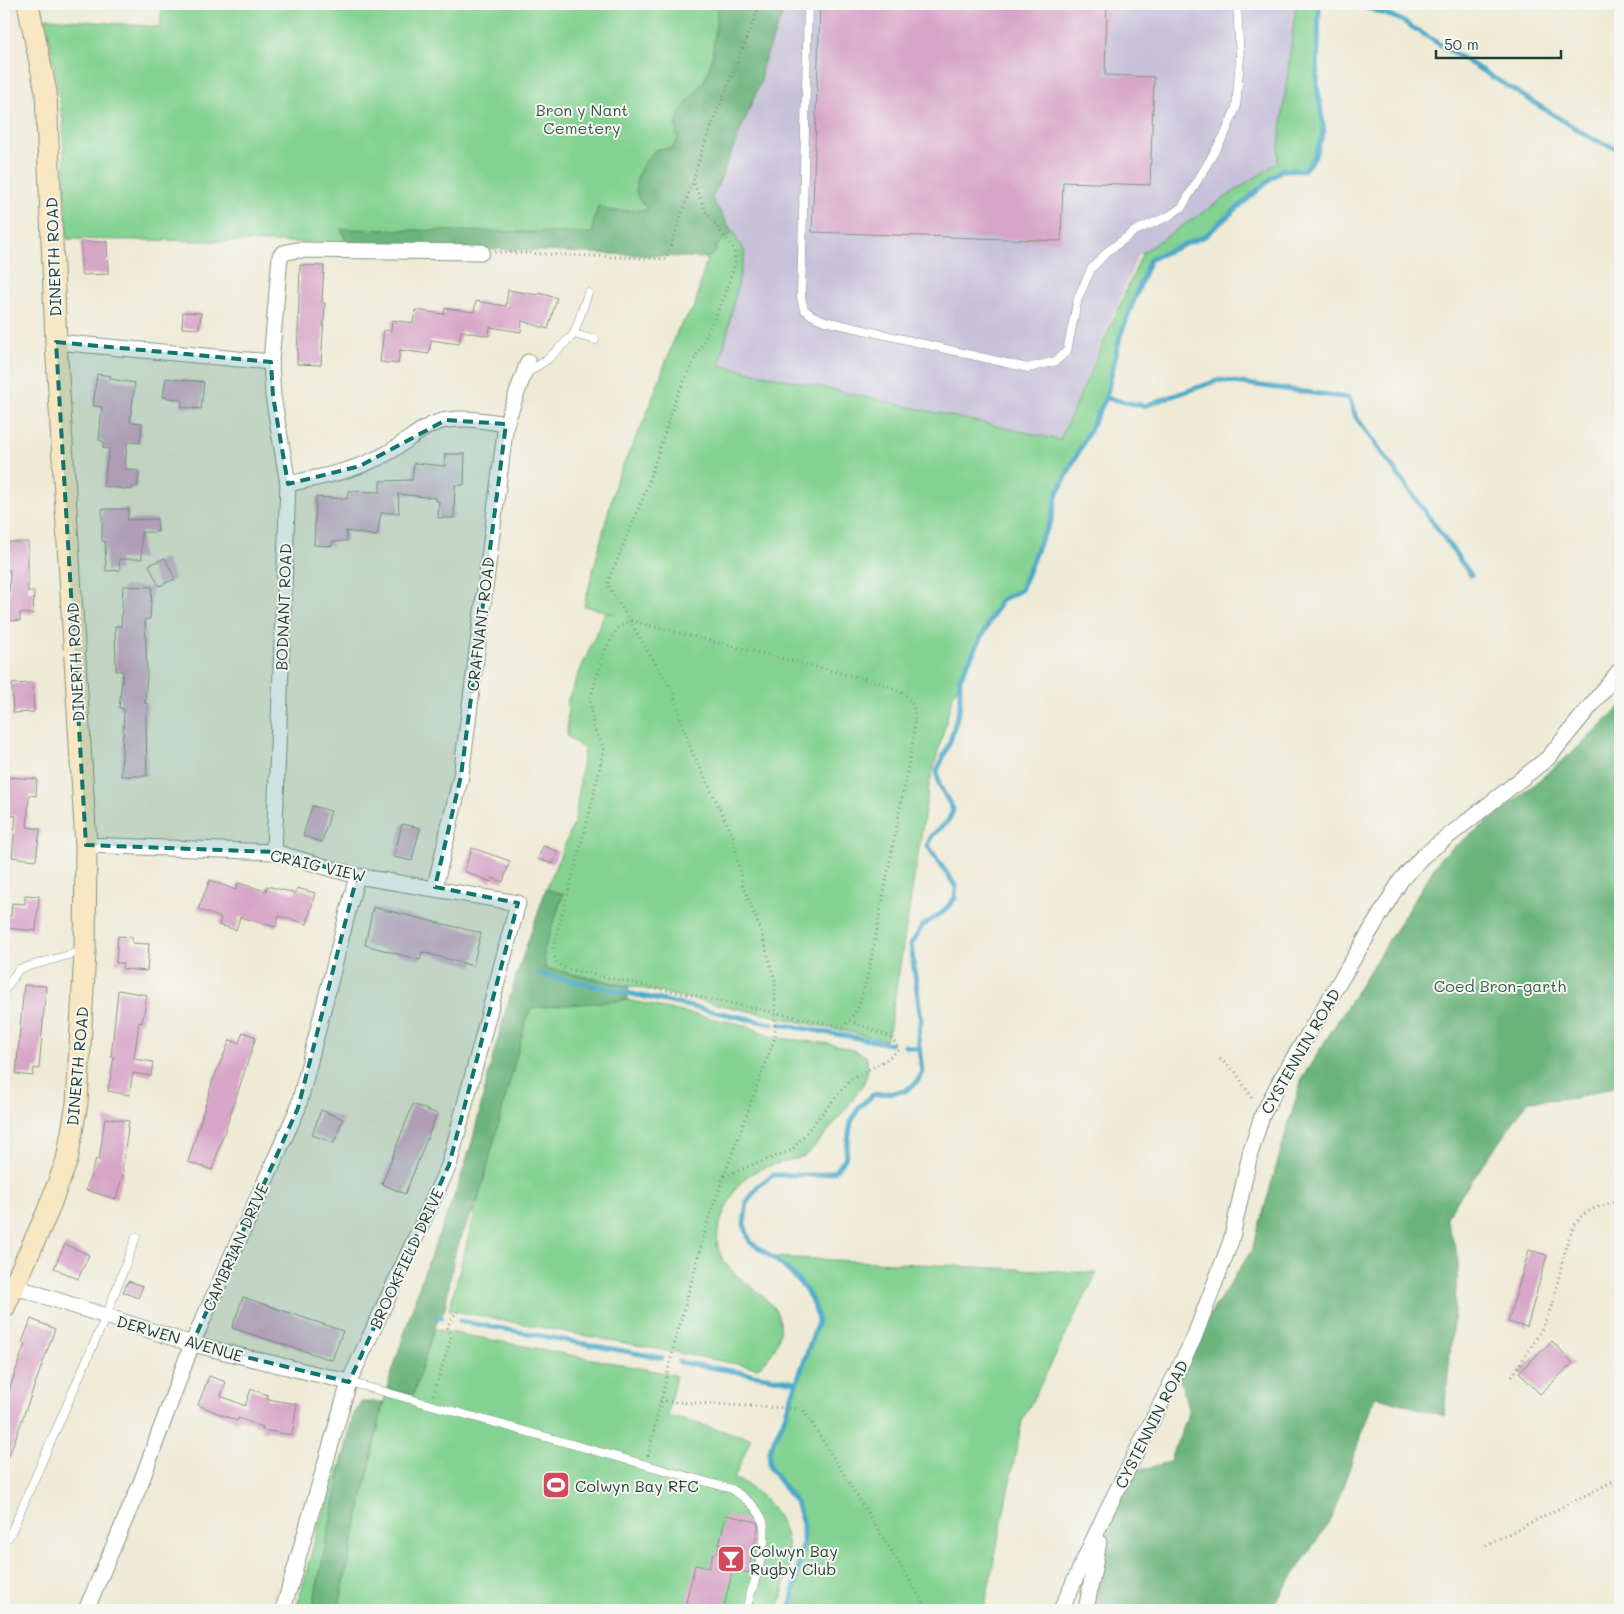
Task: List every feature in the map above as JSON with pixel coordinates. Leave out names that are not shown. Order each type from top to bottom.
[{"type":"street","name":"DINERTH ROAD","points":[[4,1308],[47,1213],[66,1160],[77,1103],[85,951],[86,845],[56,342],[46,92],[28,4]]},
{"type":"street","name":"BODNANT ROAD","points":[[274,852],[288,484],[273,396],[271,362],[280,256],[283,252],[296,250],[482,252]]},
{"type":"street","points":[[56,342],[271,362]]},
{"type":"street","name":"CRAFNANT ROAD","points":[[435,887],[461,776],[506,424],[526,368]]},
{"type":"street","points":[[288,484],[329,476],[360,466],[385,454],[427,427],[446,420],[468,419],[506,424]]},
{"type":"street","name":"CYSTENNIN ROAD","points":[[1106,1512],[1194,1340],[1231,1241],[1250,1154],[1262,1116],[1281,1079],[1401,880],[1430,851],[1548,758],[1620,670]]},
{"type":"street","name":"CRAIG VIEW","points":[[86,845],[274,852],[357,876],[435,887],[518,903]]},
{"type":"street","name":"CAMBRIAN DRIVE","points":[[86,1610],[140,1484],[192,1344],[298,1108],[357,876]]},
{"type":"street","name":"BROOKFIELD DRIVE","points":[[283,1610],[349,1382],[449,1164],[518,903]]},
{"type":"street","name":"DERWEN AVENUE","points":[[13,1286],[192,1344],[349,1382]]},
{"type":"street","points":[[1061,1610],[1106,1512]]},
{"type":"street","points":[[1086,1610],[1106,1512]]},
{"type":"lane","points":[[808,4],[801,244],[801,297],[804,309],[811,315],[825,321],[1028,368],[1056,360],[1066,351],[1078,298],[1091,269],[1108,250],[1135,231],[1168,216],[1182,206],[1225,134],[1236,108],[1240,58],[1237,4]]},
{"type":"lane","points":[[526,368],[548,359],[574,334],[588,292]]},
{"type":"lane","points":[[574,334],[595,340]]},
{"type":"lane","points":[[4,991],[20,969],[33,963],[85,951]]},
{"type":"lane","points":[[9,1537],[106,1316],[136,1237]]},
{"type":"lane","points":[[349,1382],[732,1489],[750,1502],[762,1517],[766,1533],[746,1610]]},
{"type":"path","points":[[482,252],[666,259],[701,153],[760,4]]},
{"type":"path","points":[[646,1465],[660,1401],[709,1217],[776,1037],[775,981],[761,931],[742,883],[733,836],[690,747],[672,690],[631,620],[607,584],[644,493],[676,398],[722,300],[735,264],[734,249],[706,212],[692,181]]},
{"type":"path","points":[[631,620],[877,682],[900,690],[913,703],[916,717],[913,741],[869,970],[858,1008],[844,1027],[566,969],[556,962],[553,948],[591,807],[604,746],[594,727],[590,699],[605,650],[618,627],[631,620]]},
{"type":"path","points":[[724,1176],[792,1150],[850,1080],[884,1061],[899,1050],[891,1037],[850,1020]]},
{"type":"path","points":[[1220,1059],[1235,1071],[1262,1116]]},
{"type":"path","points":[[1512,1376],[1537,1338],[1550,1311],[1567,1247],[1579,1219],[1591,1209],[1620,1201]]},
{"type":"path","points":[[430,1405],[451,1339],[447,1327],[457,1311]]},
{"type":"path","points":[[660,1401],[783,1406],[803,1409],[928,1610]]},
{"type":"path","points":[[1486,1545],[1620,1478]]},
{"type":"highlighted area","points":[[56,342],[271,362],[273,396],[288,484],[360,466],[446,420],[506,424],[461,776],[435,887],[518,903],[449,1165],[349,1382],[192,1344],[298,1108],[357,876],[274,852],[86,845]]},
{"type":"shaded area","points":[[765,4],[1296,4],[1277,163],[1138,256],[1060,440],[719,365],[745,252],[706,189]]},
{"type":"green space","name":"Bron y Nant Cemetery","points":[[162,4],[745,4],[663,234],[342,230],[347,243],[67,239],[63,121],[46,18],[160,27]]},
{"type":"green space","points":[[718,4],[786,4],[762,67],[761,81],[712,199],[733,232],[715,247],[715,253],[707,258],[347,243],[341,229],[592,233],[598,206],[610,211],[648,210],[638,197],[636,191],[637,177],[647,159],[656,149],[672,148],[678,140],[676,131],[679,116],[707,75],[710,65]]},
{"type":"green space","points":[[1296,4],[1321,4],[1317,62],[1321,127],[1318,148],[1304,170],[1281,170],[1205,236],[1150,259],[1120,336],[1106,398],[1057,494],[1051,521],[1038,546],[1021,590],[1001,600],[953,695],[929,786],[890,1027],[886,1040],[545,968],[544,950],[563,894],[546,889],[575,821],[584,749],[567,736],[568,699],[605,613],[616,614],[584,606],[617,478],[645,418],[678,329],[695,306],[707,258],[715,253],[715,247],[733,232],[745,252],[720,365],[1060,440],[1143,252],[1277,163]]},
{"type":"green space","name":"Coed Bron-garth","points":[[1620,707],[1620,1085],[1576,1098],[1528,1101],[1446,1217],[1459,1260],[1444,1416],[1375,1396],[1332,1517],[1273,1606],[1279,1610],[1086,1610],[1106,1512],[1125,1474],[1169,1462],[1189,1413],[1178,1371],[1193,1340],[1252,1250],[1302,1078],[1441,857],[1511,804],[1584,742]]},
{"type":"green space","points":[[546,889],[563,894],[544,950],[545,968],[629,987],[627,1000],[532,1008],[527,1016],[480,1194],[455,1252],[445,1309],[434,1329],[413,1395],[387,1388],[423,1275],[457,1189],[472,1142],[494,1052],[516,976]]},
{"type":"green space","points":[[627,1000],[748,1026],[771,1037],[830,1044],[853,1050],[866,1056],[868,1069],[864,1082],[846,1109],[818,1143],[803,1157],[765,1167],[744,1179],[733,1194],[721,1221],[718,1244],[725,1263],[734,1273],[767,1300],[776,1311],[780,1323],[779,1337],[775,1347],[758,1368],[449,1310],[527,1016],[533,1007]]},
{"type":"green space","points":[[774,1257],[1097,1273],[1022,1421],[984,1610],[790,1610],[803,1544],[803,1523],[796,1503],[770,1468],[769,1451],[783,1421],[818,1322],[813,1303],[802,1286]]},
{"type":"green space","name":"Colwyn Bay RFC","points":[[434,1329],[676,1375],[668,1416],[751,1438],[734,1479],[757,1492],[774,1511],[782,1524],[786,1537],[788,1565],[778,1610],[338,1610],[387,1388],[413,1395]]},
{"type":"green space","points":[[362,1402],[383,1402],[338,1610],[312,1610],[353,1413]]},
{"type":"green space","points":[[346,1449],[312,1610],[296,1610],[319,1525]]},
{"type":"building","points":[[820,4],[1107,4],[1105,75],[1154,77],[1150,185],[1063,182],[1061,241],[812,232]]},
{"type":"building","points":[[81,242],[107,242],[108,274],[81,275]]},
{"type":"building","points":[[300,265],[324,266],[322,303],[325,303],[321,365],[297,364]]},
{"type":"building","points":[[508,290],[538,295],[539,293],[557,298],[548,329],[522,321],[521,332],[490,327],[489,336],[461,331],[459,344],[431,340],[429,354],[400,350],[398,364],[380,362],[384,330],[391,331],[392,320],[413,323],[415,310],[444,314],[445,308],[474,312],[476,301],[506,306]]},
{"type":"building","points":[[183,312],[201,313],[199,329],[182,328]]},
{"type":"building","points":[[97,374],[111,376],[110,379],[135,383],[130,422],[142,423],[140,443],[127,442],[125,469],[139,471],[137,487],[132,487],[131,490],[103,486],[109,449],[103,448],[103,441],[99,440],[102,407],[93,406]]},
{"type":"building","points":[[166,378],[204,382],[201,409],[181,407],[182,400],[163,397]]},
{"type":"building","points":[[445,454],[465,454],[464,485],[455,485],[454,518],[438,518],[439,501],[436,501],[436,498],[398,494],[399,513],[381,513],[377,536],[346,531],[347,541],[332,542],[332,546],[314,545],[316,497],[347,499],[348,491],[380,492],[380,481],[412,480],[414,463],[445,466]]},
{"type":"building","points":[[102,509],[129,509],[127,520],[157,519],[158,532],[141,532],[142,559],[119,559],[120,570],[106,571],[105,541],[102,541]]},
{"type":"building","points":[[4,542],[28,542],[28,592],[34,592],[33,614],[20,613],[20,621],[4,620],[4,597],[9,598],[10,570],[4,570]]},
{"type":"building","points":[[165,558],[175,579],[159,586],[149,565]]},
{"type":"building","points":[[123,586],[152,587],[150,619],[145,619],[147,676],[145,703],[148,704],[146,716],[147,776],[121,776],[124,709],[119,708],[123,671],[116,671],[115,626],[121,626]]},
{"type":"building","points":[[33,683],[34,712],[13,713],[12,684]]},
{"type":"building","points":[[4,777],[37,779],[36,796],[29,795],[27,827],[40,829],[36,860],[12,857],[16,816],[4,815]]},
{"type":"building","points":[[312,806],[331,811],[322,842],[303,836]]},
{"type":"building","points":[[402,824],[420,828],[412,861],[394,857]]},
{"type":"building","points":[[543,846],[558,851],[553,864],[538,859]]},
{"type":"building","points":[[472,848],[510,861],[503,882],[492,878],[491,882],[464,871]]},
{"type":"building","points":[[210,880],[236,890],[238,883],[266,891],[267,886],[295,893],[297,888],[315,893],[307,924],[279,916],[276,927],[240,917],[236,930],[219,925],[221,918],[198,909]]},
{"type":"building","points":[[25,895],[39,896],[36,931],[4,928],[4,916],[11,916],[12,903],[25,904]]},
{"type":"building","points":[[373,907],[481,933],[473,966],[422,952],[420,960],[365,945]]},
{"type":"building","points":[[118,936],[132,937],[132,943],[149,944],[147,971],[122,969],[123,963],[116,963]]},
{"type":"building","points":[[24,985],[46,986],[39,1069],[34,1068],[33,1076],[16,1074]]},
{"type":"building","points":[[118,990],[147,995],[142,1023],[139,1022],[134,1059],[153,1062],[151,1076],[133,1073],[129,1095],[108,1091],[114,1057],[111,1057]]},
{"type":"building","points":[[243,1032],[256,1037],[212,1170],[188,1162],[213,1080],[230,1040],[239,1043]]},
{"type":"building","points":[[413,1104],[437,1114],[405,1194],[382,1184]]},
{"type":"building","points":[[321,1110],[343,1119],[334,1143],[312,1135]]},
{"type":"building","points":[[105,1118],[129,1121],[122,1170],[124,1171],[116,1199],[86,1190],[96,1159],[99,1160]]},
{"type":"building","points":[[65,1244],[89,1255],[78,1279],[54,1268]]},
{"type":"building","points":[[1529,1250],[1547,1255],[1527,1327],[1508,1322]]},
{"type":"building","points":[[128,1281],[143,1286],[138,1298],[123,1292]]},
{"type":"building","points":[[243,1297],[343,1331],[332,1360],[232,1328]]},
{"type":"building","points":[[31,1319],[55,1329],[5,1467],[4,1405],[25,1344],[22,1343]]},
{"type":"building","points":[[1552,1341],[1573,1363],[1540,1394],[1519,1372]]},
{"type":"building","points":[[209,1376],[226,1382],[221,1396],[245,1406],[251,1389],[268,1395],[267,1399],[297,1404],[292,1435],[262,1430],[263,1427],[238,1418],[237,1421],[198,1405]]},
{"type":"building","name":"Colwyn Bay Rugby Club","points":[[726,1515],[757,1522],[758,1528],[748,1573],[733,1569],[723,1610],[684,1610],[695,1565],[709,1568],[713,1553],[717,1554]]},
{"type":"waterway","points":[[790,1610],[803,1544],[803,1523],[796,1503],[770,1468],[769,1451],[783,1421],[818,1322],[815,1309],[803,1286],[783,1266],[750,1242],[744,1224],[747,1202],[758,1186],[773,1175],[819,1175],[835,1171],[845,1159],[851,1122],[859,1107],[873,1095],[905,1091],[916,1083],[922,1074],[918,1035],[921,1021],[911,945],[922,926],[943,912],[955,898],[956,887],[928,846],[932,836],[948,821],[953,809],[939,785],[937,771],[950,742],[960,706],[960,678],[1001,600],[1021,590],[1038,546],[1051,521],[1057,494],[1106,398],[1120,336],[1150,259],[1205,236],[1281,170],[1304,170],[1314,158],[1324,131],[1317,84],[1319,4]]},
{"type":"waterway","points":[[1343,4],[1367,8],[1399,19],[1591,138],[1620,150]]},
{"type":"waterway","points":[[1106,398],[1144,406],[1219,380],[1349,398],[1356,417],[1471,575]]},
{"type":"waterway","points":[[539,974],[772,1024]]},
{"type":"waterway","points":[[780,1024],[890,1044]]},
{"type":"waterway","points":[[905,1046],[919,1049]]},
{"type":"waterway","points":[[436,1317],[442,1318]]},
{"type":"waterway","points":[[460,1321],[662,1358]]},
{"type":"waterway","points":[[679,1362],[796,1382]]},
{"type":"place","name":"Colwyn Bay RFC","points":[[556,1485]]},
{"type":"place","name":"Colwyn Bay Rugby Club","points":[[731,1559]]}]
